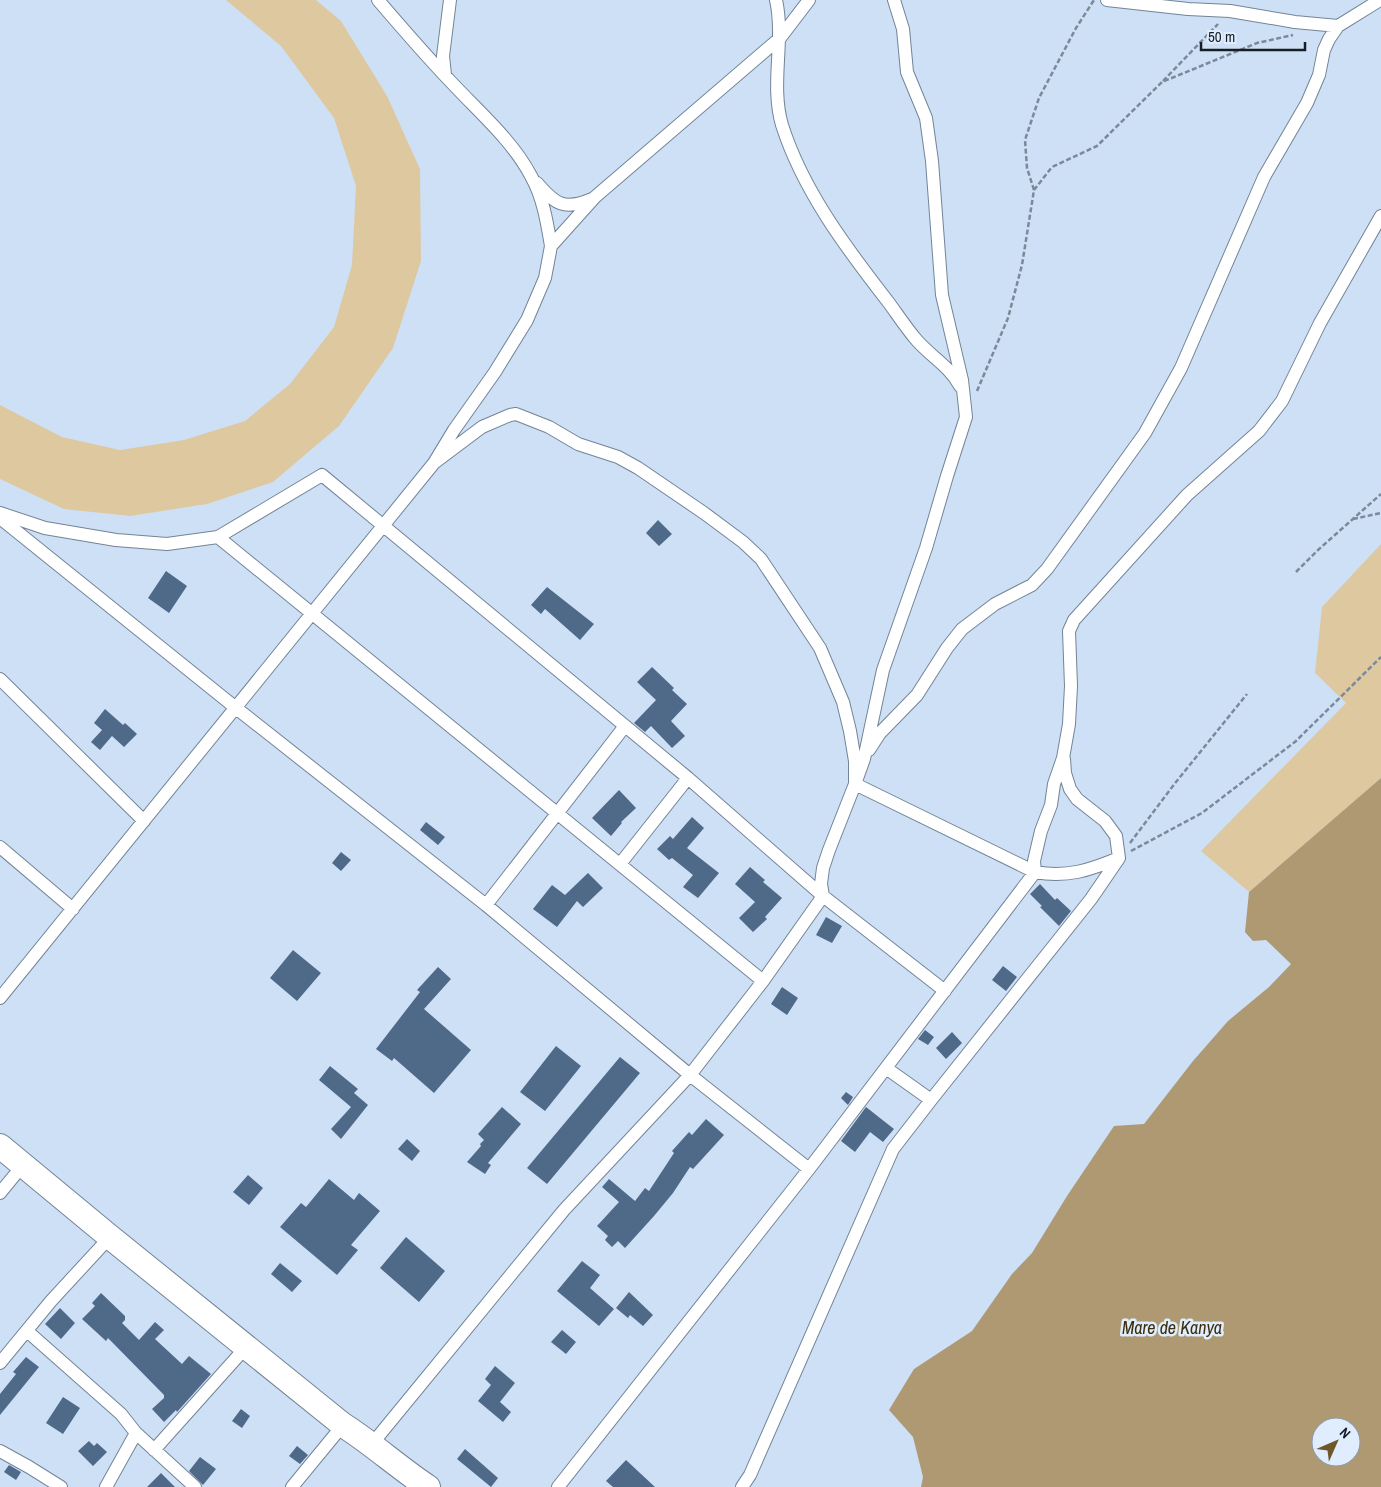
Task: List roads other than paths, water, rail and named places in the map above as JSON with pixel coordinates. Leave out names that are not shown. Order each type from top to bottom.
[{"type":"highway","points":[[0,1146],[343,1425],[372,1444],[415,1483]]},
{"type":"street","points":[[378,0],[478,109],[518,155],[532,177],[552,200],[567,205],[579,204],[595,197]]},
{"type":"street","points":[[445,75],[443,56],[450,0]]},
{"type":"street","points":[[776,0],[780,38],[778,100],[782,123],[790,147],[808,185],[831,223],[867,275],[915,338],[956,378],[965,395]]},
{"type":"street","points":[[372,1444],[564,1210],[690,1075],[763,981],[823,896],[821,884],[828,850],[864,758],[883,670],[926,548],[966,418],[965,395],[942,295],[932,161],[926,118],[907,72],[903,29],[894,0]]},
{"type":"street","points":[[1107,0],[1188,9],[1230,11],[1295,22],[1338,26]]},
{"type":"street","points":[[864,758],[880,733],[917,695],[947,648],[962,629],[995,604],[1032,585],[1047,569],[1145,433],[1181,368],[1264,177],[1308,103],[1319,75],[1324,50],[1330,38],[1338,26],[1380,0]]},
{"type":"street","points":[[551,246],[595,197],[780,38],[809,1]]},
{"type":"street","points":[[0,997],[384,527],[434,463],[454,430],[495,372],[527,320],[545,278],[551,246],[547,218],[532,177]]},
{"type":"street","points":[[742,1487],[750,1476],[893,1149],[1092,899],[1119,858],[1116,836],[1105,820],[1078,799],[1070,789],[1065,773],[1064,758],[1071,686],[1069,631],[1074,620],[1187,496],[1265,424],[1282,401],[1320,323],[1381,216]]},
{"type":"street","points":[[434,463],[482,427],[516,414],[549,427],[578,444],[618,457],[638,468],[704,513],[761,559],[820,648],[843,702],[855,761],[855,784]]},
{"type":"street","points":[[0,513],[45,528],[116,540],[167,544],[218,537],[322,475],[688,778],[823,896],[945,990]]},
{"type":"street","points":[[0,518],[236,708],[486,905],[690,1075],[809,1169]]},
{"type":"street","points":[[218,537],[763,981]]},
{"type":"street","points":[[0,680],[144,821]]},
{"type":"street","points":[[486,905],[625,726]]},
{"type":"street","points":[[558,1487],[809,1169],[1035,872],[1034,861],[1041,831],[1051,804],[1054,784],[1064,758]]},
{"type":"street","points":[[620,864],[688,778]]},
{"type":"street","points":[[855,784],[1035,872],[1052,876],[1088,871],[1119,858]]},
{"type":"street","points":[[0,848],[73,909]]},
{"type":"street","points":[[886,1068],[932,1100]]},
{"type":"street","points":[[0,1193],[23,1165]]},
{"type":"street","points":[[0,1363],[50,1301],[110,1237]]},
{"type":"street","points":[[27,1331],[121,1414],[136,1433],[195,1487]]},
{"type":"street","points":[[154,1450],[248,1346]]},
{"type":"street","points":[[292,1487],[343,1425]]},
{"type":"street","points":[[106,1487],[136,1433]]},
{"type":"street","points":[[0,1451],[61,1487]]},
{"type":"water","name":"Mare de Kanya","points":[[1381,778],[1381,1487],[921,1487],[923,1477],[913,1437],[889,1410],[914,1369],[972,1331],[1012,1274],[1032,1253],[1067,1196],[1114,1126],[1144,1124],[1193,1061],[1228,1021],[1269,987],[1291,964],[1266,940],[1253,941],[1245,932],[1249,892]]}]
